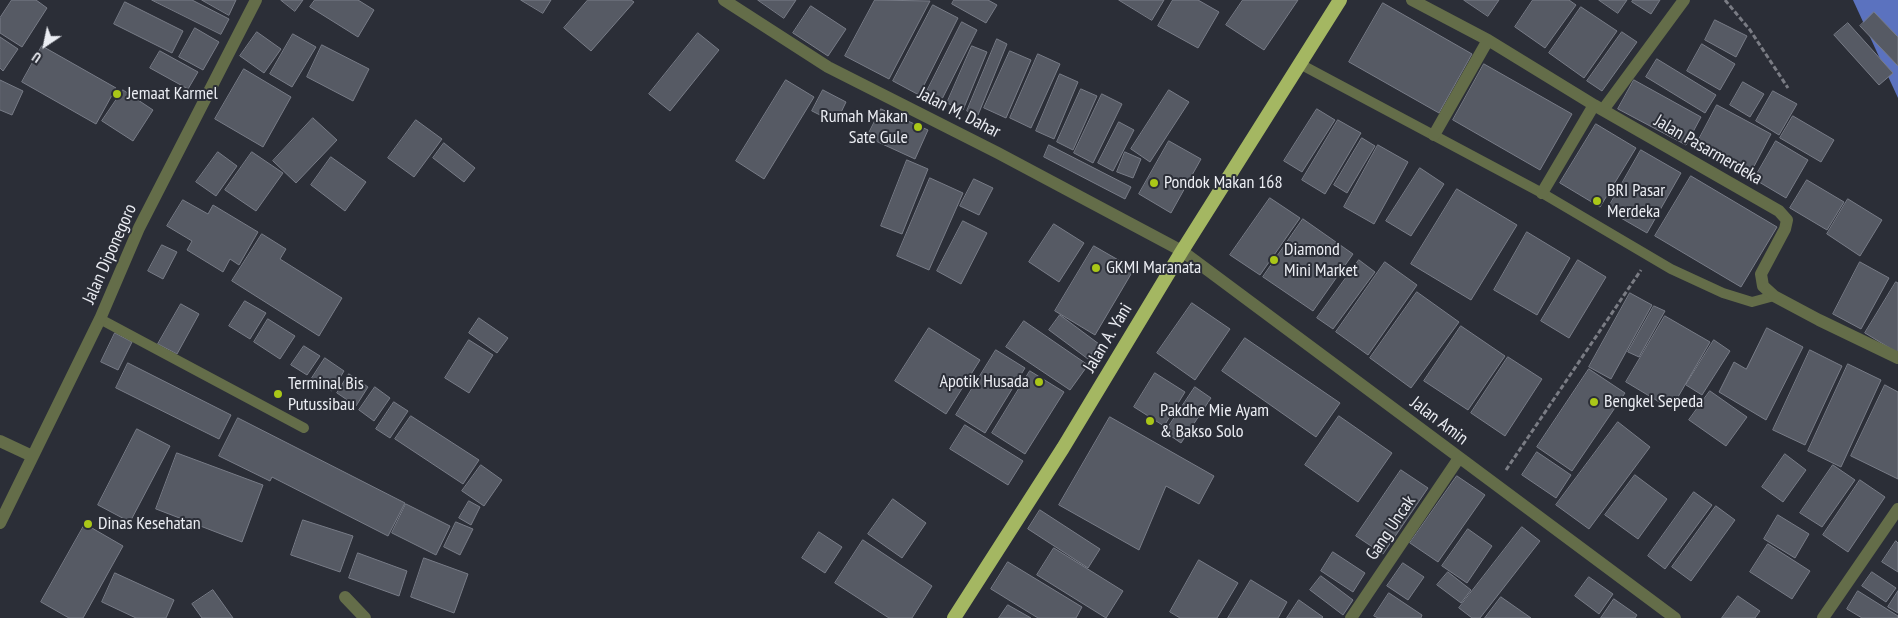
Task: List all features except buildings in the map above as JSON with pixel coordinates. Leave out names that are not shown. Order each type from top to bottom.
[{"type":"highway","name":"Jalan A. Yani","points":[[954,618],[1063,448],[1182,251],[1340,0]]},
{"type":"street","name":"Jalan Diponegoro","points":[[0,523],[100,319],[139,228],[256,0]]},
{"type":"street","name":"Jalan M. Dahar","points":[[724,0],[828,67],[998,153],[1182,251]]},
{"type":"street","name":"Jalan Pasarmerdeka","points":[[1412,0],[1488,40],[1599,107],[1779,211],[1787,220],[1785,228],[1761,274],[1764,286],[1774,296]]},
{"type":"street","points":[[1542,193],[1599,107],[1684,0]]},
{"type":"street","points":[[1434,135],[1488,40]]},
{"type":"street","name":"Jalan Amin","points":[[1182,251],[1676,618]]},
{"type":"street","points":[[1774,296],[1898,358]]},
{"type":"street","points":[[0,441],[32,456]]},
{"type":"street","name":"Gang Uncak","points":[[1351,618],[1459,458]]},
{"type":"street","points":[[1823,618],[1898,510]]},
{"type":"street","points":[[345,597],[365,618]]},
{"type":"lane","points":[[1300,64],[1542,193],[1650,257],[1723,293],[1752,302],[1774,296]]},
{"type":"lane","points":[[100,319],[304,428]]},
{"type":"path","points":[[1725,0],[1750,30],[1788,88]]},
{"type":"path","points":[[1496,485],[1650,257]]},
{"type":"water","points":[[1853,0],[1898,0],[1898,98]]},
{"type":"place","name":"Jemaat Karmel","points":[[117,94]]},
{"type":"place","name":"Rumah Makan Sate Gule","points":[[918,127]]},
{"type":"place","name":"Pondok Makan 168","points":[[1154,183]]},
{"type":"place","name":"BRI Pasar Merdeka","points":[[1597,201]]},
{"type":"place","name":"Diamond Mini Market","points":[[1274,260]]},
{"type":"place","name":"GKMI Maranata","points":[[1096,268]]},
{"type":"place","name":"Apotik Husada","points":[[1039,382]]},
{"type":"place","name":"Terminal Bis Putussibau","points":[[278,394]]},
{"type":"place","name":"Bengkel Sepeda","points":[[1594,402]]},
{"type":"place","name":"Pakdhe Mie Ayam & Bakso Solo","points":[[1150,421]]},
{"type":"place","name":"Dinas Kesehatan","points":[[88,524]]}]
